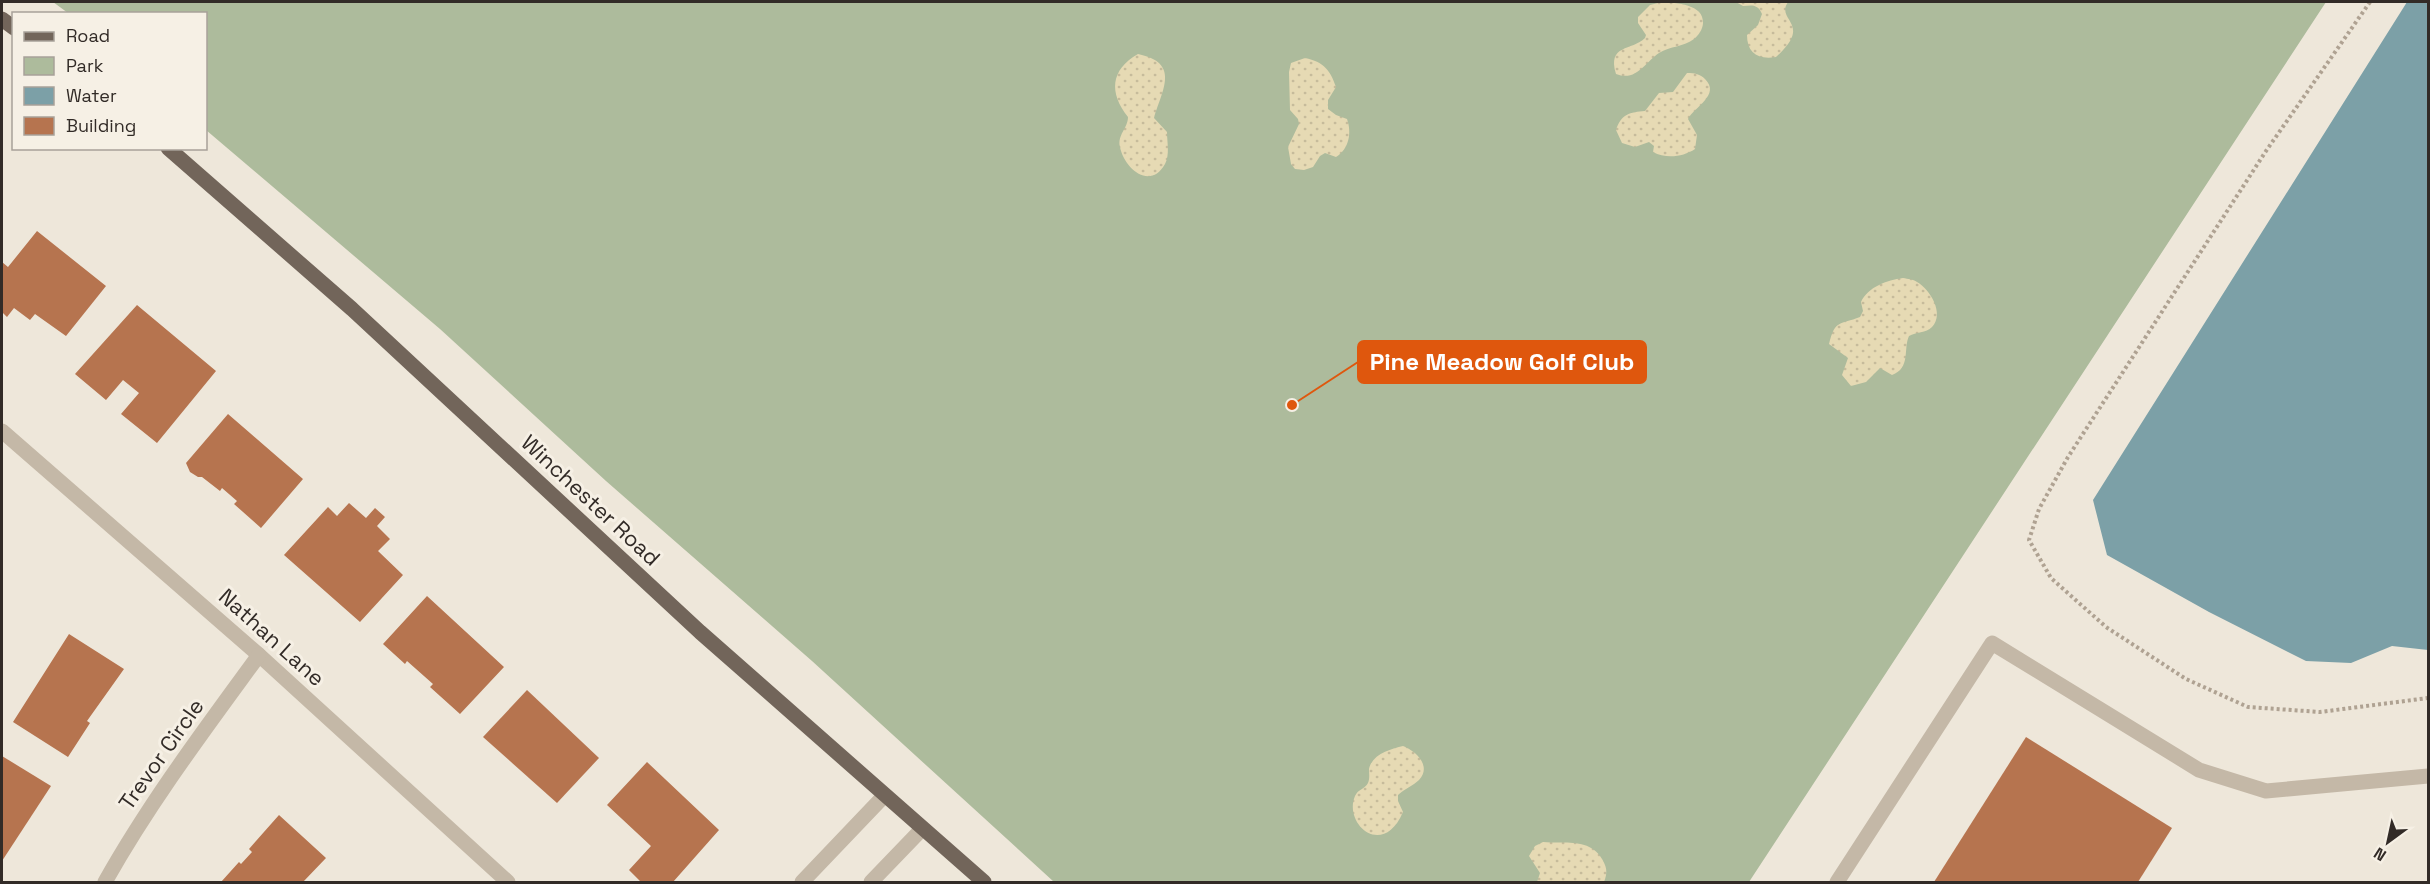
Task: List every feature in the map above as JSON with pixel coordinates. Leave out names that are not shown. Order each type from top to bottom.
[{"type":"main road","name":"Winchester Road","points":[[170,150],[352,309],[691,624],[984,882]]},
{"type":"street","name":"Nathan Lane","points":[[2,431],[259,655],[508,882]]},
{"type":"street","points":[[1837,882],[1992,643],[2199,770],[2266,791],[2428,776]]},
{"type":"street","name":"Trevor Circle","points":[[105,882],[166,781],[259,655]]},
{"type":"street","points":[[802,882],[884,796]]},
{"type":"street","points":[[871,882],[922,829]]},
{"type":"path","points":[[2370,2],[2266,151],[2068,456],[2039,509],[2030,540],[2051,578],[2106,627],[2186,679],[2248,707],[2320,712],[2428,698]]},
{"type":"green space","points":[[53,2],[2326,2],[1749,882],[1054,882],[812,661],[606,481],[440,329],[207,131],[207,12],[67,12]]},
{"type":"sand","points":[[1662,2],[1694,8],[1702,17],[1700,32],[1690,42],[1659,53],[1635,73],[1623,76],[1616,74],[1614,64],[1618,53],[1645,38],[1646,35],[1638,23],[1638,17],[1650,5]]},
{"type":"sand","points":[[1736,2],[1788,2],[1785,8],[1793,30],[1792,37],[1776,57],[1759,56],[1751,51],[1747,35],[1758,25],[1762,14],[1757,7],[1743,6]]},
{"type":"sand","points":[[1138,54],[1160,64],[1165,79],[1154,118],[1167,132],[1167,157],[1159,172],[1152,176],[1138,174],[1132,169],[1122,155],[1119,143],[1128,117],[1115,91],[1115,82],[1122,67]]},
{"type":"sand","points":[[1305,58],[1322,64],[1329,71],[1336,87],[1328,100],[1328,109],[1347,119],[1349,130],[1347,145],[1340,154],[1336,157],[1325,153],[1320,156],[1313,167],[1304,170],[1295,169],[1291,164],[1288,147],[1299,124],[1298,119],[1290,110],[1289,72],[1291,63]]},
{"type":"sand","points":[[1687,73],[1703,77],[1710,90],[1705,100],[1688,119],[1697,135],[1695,149],[1680,155],[1669,156],[1653,152],[1654,146],[1649,142],[1635,147],[1622,143],[1616,130],[1623,117],[1645,111],[1659,93],[1673,92]]},
{"type":"sand","points":[[1903,278],[1915,281],[1927,290],[1936,309],[1936,322],[1930,329],[1909,336],[1904,363],[1898,372],[1892,375],[1880,368],[1866,382],[1851,386],[1842,375],[1848,358],[1829,344],[1834,330],[1839,324],[1860,317],[1863,311],[1861,302],[1873,288],[1891,280]]},
{"type":"sand","points":[[1403,746],[1413,751],[1421,760],[1423,775],[1398,795],[1403,812],[1395,826],[1385,833],[1376,835],[1367,832],[1355,817],[1353,807],[1355,796],[1368,783],[1369,769],[1374,760],[1383,753]]},
{"type":"sand","points":[[1543,842],[1582,844],[1595,850],[1605,866],[1604,882],[1537,882],[1540,873],[1529,856],[1535,846]]},
{"type":"water","points":[[2407,2],[2428,2],[2428,650],[2392,646],[2351,663],[2306,661],[2209,612],[2107,555],[2093,500]]},
{"type":"building","points":[[37,231],[106,286],[66,336],[35,314],[30,320],[14,308],[7,317],[2,312],[2,262],[8,267]]},
{"type":"building","points":[[137,305],[216,371],[157,443],[121,414],[139,393],[123,380],[106,400],[75,374]]},
{"type":"building","points":[[228,414],[303,479],[261,528],[234,504],[237,501],[222,488],[220,491],[202,477],[190,472],[186,463]]},
{"type":"building","points":[[349,503],[366,518],[375,508],[385,517],[377,526],[390,539],[378,551],[403,575],[360,622],[284,555],[328,507],[337,516]]},
{"type":"building","points":[[427,596],[504,667],[460,714],[430,687],[433,684],[407,661],[405,664],[383,644]]},
{"type":"building","points":[[69,634],[124,669],[87,721],[90,723],[68,757],[13,722]]},
{"type":"building","points":[[527,690],[599,758],[557,803],[483,737]]},
{"type":"building","points":[[2026,737],[2172,828],[2138,882],[1934,882]]},
{"type":"building","points":[[2,756],[51,786],[2,861]]},
{"type":"building","points":[[647,762],[719,830],[673,882],[641,882],[629,870],[651,846],[607,805]]},
{"type":"building","points":[[279,815],[326,858],[303,882],[221,882],[239,862],[241,864],[252,852],[249,849]]},
{"type":"place","name":"Pine Meadow Golf Club","points":[[1292,405]]}]
